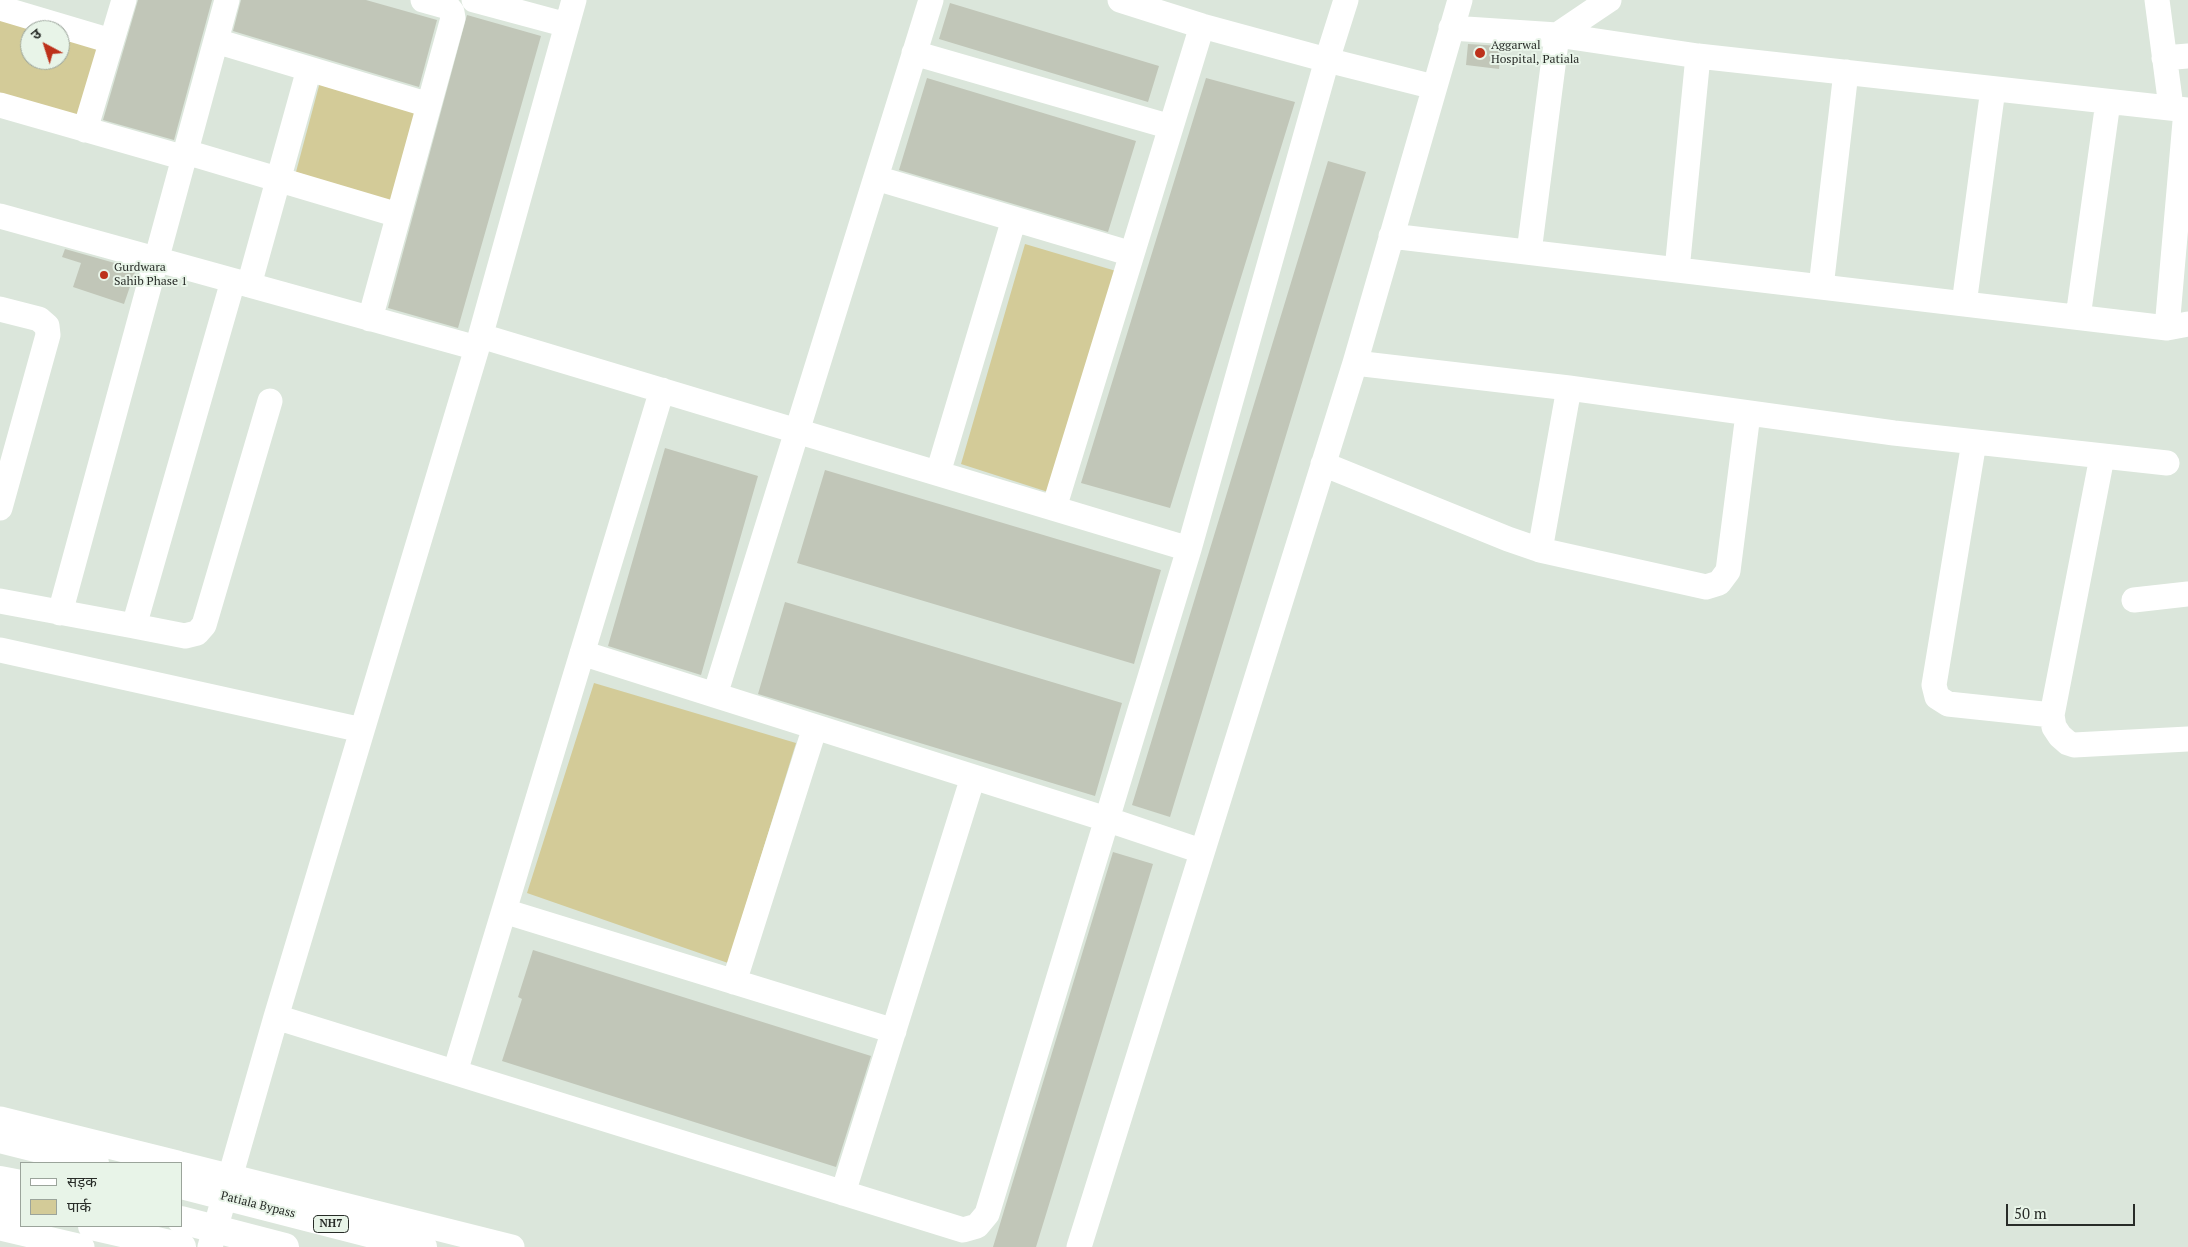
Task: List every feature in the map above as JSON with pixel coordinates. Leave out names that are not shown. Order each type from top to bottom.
[{"type":"main road","points":[[0,1139],[91,1162]]},
{"type":"main road","points":[[0,1180],[20,1184]]},
{"type":"main road","name":"Patiala Bypass","points":[[182,1185],[226,1190],[423,1247]]},
{"type":"main road","points":[[0,1205],[20,1210]]},
{"type":"main road","points":[[96,1227],[182,1247]]},
{"type":"main road","points":[[205,1231],[285,1247]]},
{"type":"street","points":[[86,130],[124,0]]},
{"type":"street","points":[[60,613],[227,0]]},
{"type":"street","points":[[370,319],[453,18],[452,12],[448,8],[423,0]]},
{"type":"street","points":[[474,0],[567,25]]},
{"type":"street","points":[[205,1231],[226,1190],[276,1017],[479,342],[574,0]]},
{"type":"street","points":[[715,696],[931,0]]},
{"type":"street","points":[[1120,0],[1202,26],[1434,87]]},
{"type":"street","points":[[276,1017],[963,1230],[977,1226],[987,1214],[1189,549],[1327,60],[1346,0]]},
{"type":"street","points":[[1079,1247],[1201,850],[1355,362],[1460,0]]},
{"type":"street","points":[[1529,252],[1557,35],[1609,0]]},
{"type":"street","points":[[1391,236],[2078,317],[2183,326],[2182,109],[2164,58],[2157,0]]},
{"type":"street","points":[[0,8],[111,41]]},
{"type":"street","points":[[1054,508],[1202,26]]},
{"type":"street","points":[[1451,28],[1557,35],[1698,56],[2182,109]]},
{"type":"street","points":[[216,41],[429,104]]},
{"type":"street","points":[[914,52],[1171,127]]},
{"type":"street","points":[[1677,270],[1698,56]]},
{"type":"street","points":[[2164,58],[2188,56]]},
{"type":"street","points":[[134,626],[241,283],[278,179],[309,69]]},
{"type":"street","points":[[1821,287],[1846,72]]},
{"type":"street","points":[[1964,304],[1993,89]]},
{"type":"street","points":[[2078,317],[2108,102]]},
{"type":"street","points":[[0,105],[86,130],[278,179],[398,216]]},
{"type":"street","points":[[876,178],[1132,254]]},
{"type":"street","points":[[0,216],[370,319],[479,342],[662,390],[1189,549]]},
{"type":"street","points":[[938,473],[1014,219]]},
{"type":"street","points":[[0,309],[39,319],[47,326],[48,335],[0,508]]},
{"type":"street","points":[[1355,362],[1569,388],[1748,414],[2102,457],[2167,463]]},
{"type":"street","points":[[1540,550],[1569,388]]},
{"type":"street","points":[[454,1072],[662,390]]},
{"type":"street","points":[[0,601],[185,636],[197,633],[204,625],[270,400]]},
{"type":"street","points":[[1323,464],[1508,539],[1540,550],[1706,587],[1719,583],[1728,571],[1748,414]]},
{"type":"street","points":[[1974,442],[1935,675],[1934,685],[1937,697],[1948,704],[2052,715]]},
{"type":"street","points":[[2102,457],[2052,715],[2054,727],[2060,736],[2074,745],[2188,739]]},
{"type":"street","points":[[2134,600],[2188,594]]},
{"type":"street","points":[[0,650],[362,730]]},
{"type":"street","points":[[582,653],[1106,818],[1201,850]]},
{"type":"street","points":[[734,982],[815,727]]},
{"type":"street","points":[[843,1193],[973,777]]},
{"type":"street","points":[[504,911],[894,1031]]},
{"type":"street","points":[[0,1118],[173,1162]]},
{"type":"street","points":[[182,1165],[226,1190],[512,1247]]},
{"type":"street","points":[[0,1228],[82,1247]]},
{"type":"green space","points":[[0,18],[20,23],[20,70],[70,70],[70,36],[107,45],[85,118],[0,93]]},
{"type":"green space","points":[[320,82],[420,111],[393,204],[296,172]]},
{"type":"green space","points":[[1025,244],[1116,271],[1048,492],[961,464]]},
{"type":"green space","points":[[594,683],[796,743],[728,963],[527,893]]},
{"type":"building","points":[[138,0],[212,0],[174,140],[103,120]]},
{"type":"building","points":[[241,0],[366,0],[437,20],[419,87],[233,31]]},
{"type":"building","points":[[950,3],[1159,66],[1148,102],[939,39]]},
{"type":"building","points":[[467,15],[541,36],[458,328],[388,308]]},
{"type":"building","points":[[1468,44],[1501,46],[1499,69],[1466,65]]},
{"type":"building","points":[[927,78],[1136,141],[1108,232],[899,170]]},
{"type":"building","points":[[1206,78],[1295,102],[1170,508],[1081,483]]},
{"type":"building","points":[[1328,161],[1366,172],[1170,817],[1132,805]]},
{"type":"building","points":[[65,249],[136,269],[124,304],[73,287],[81,263],[62,257]]},
{"type":"building","points":[[665,448],[758,476],[701,675],[608,646]]},
{"type":"building","points":[[825,470],[1161,570],[1134,664],[797,563]]},
{"type":"building","points":[[785,602],[1122,703],[1095,796],[758,694]]},
{"type":"building","points":[[1113,852],[1153,864],[1130,940],[1036,1247],[993,1247]]},
{"type":"building","points":[[533,950],[871,1056],[836,1167],[502,1061],[522,999],[518,997]]},
{"type":"place","name":"Aggarwal Hospital, Patiala","points":[[1480,53]]},
{"type":"place","name":"Gurdwara Sahib Phase 1","points":[[104,275]]}]
